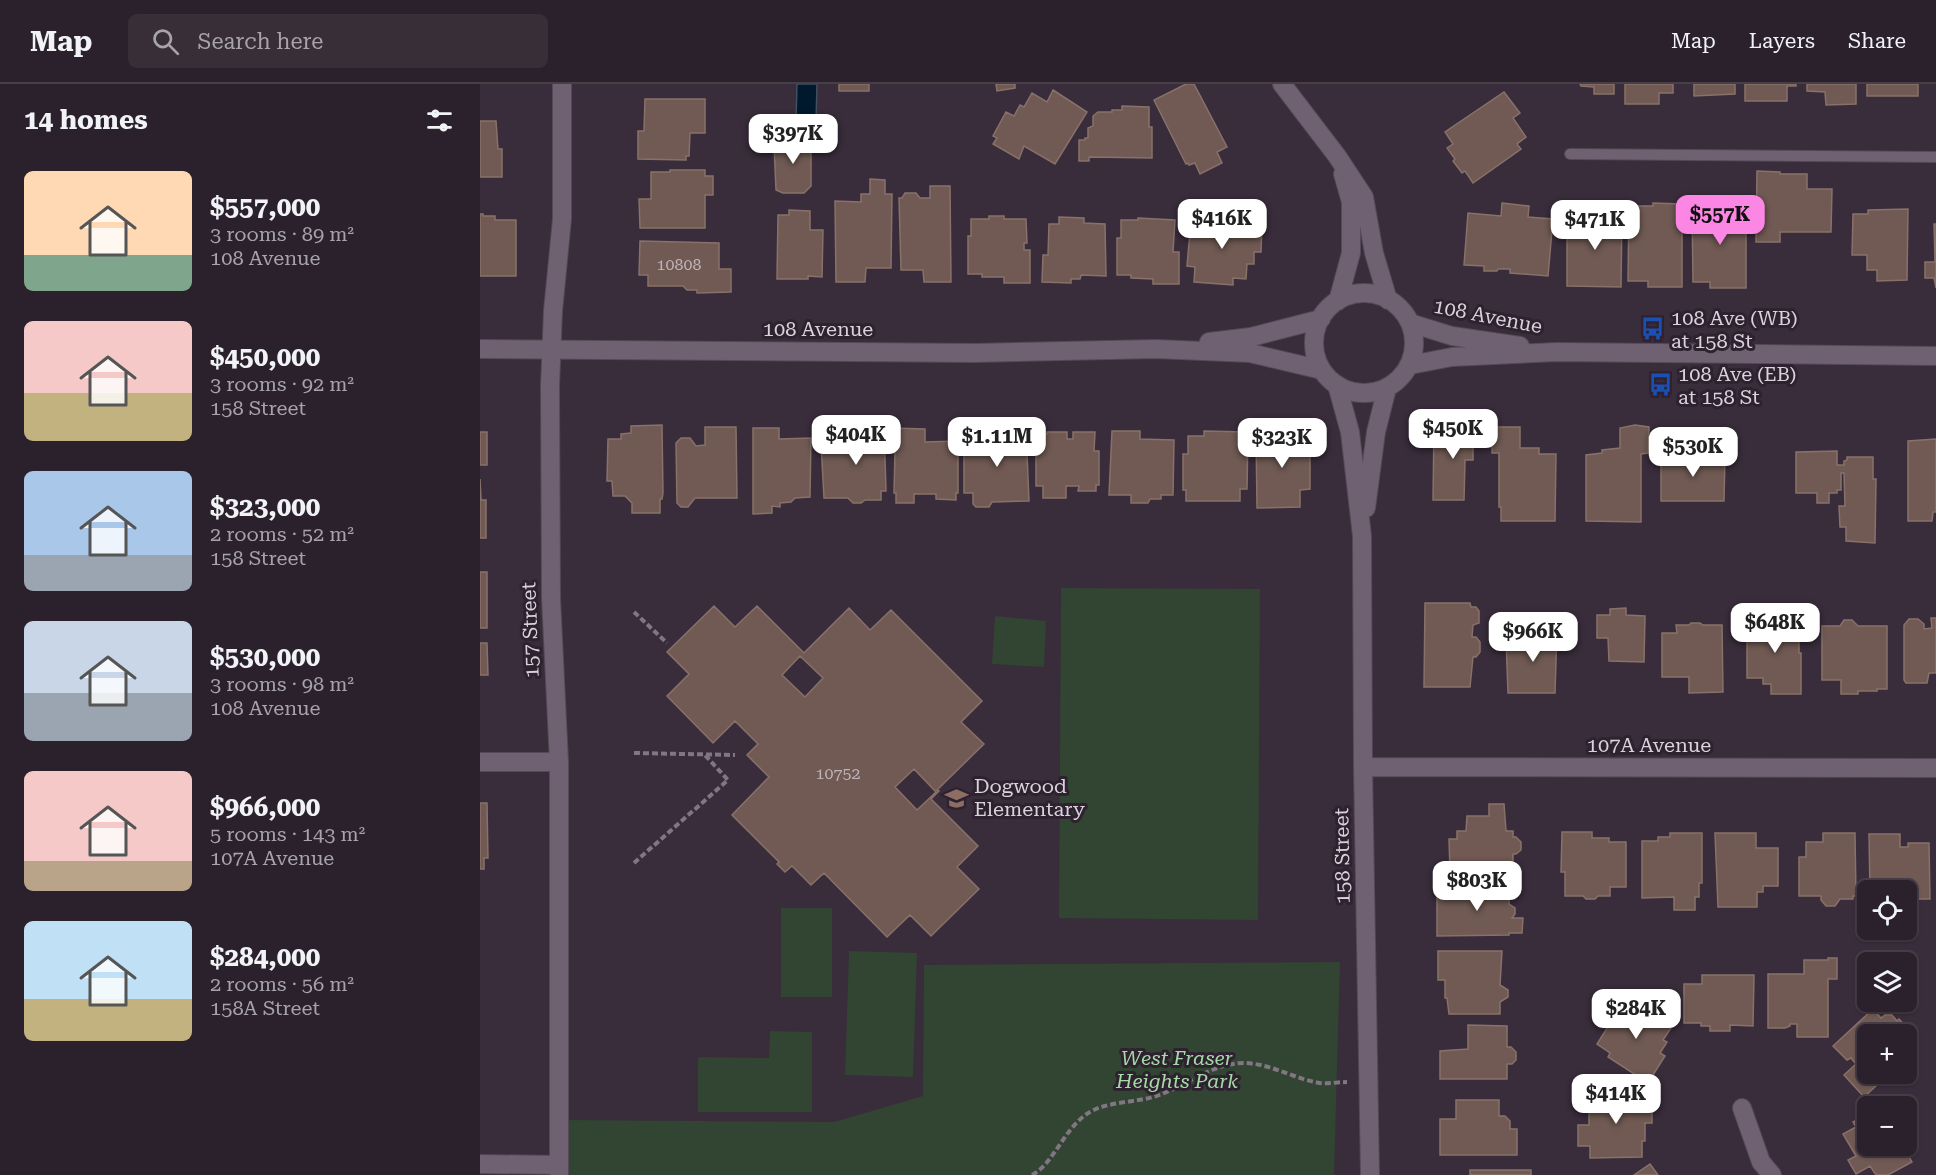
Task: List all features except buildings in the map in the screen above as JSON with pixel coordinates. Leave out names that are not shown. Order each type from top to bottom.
[{"type":"street","name":"157 Street","points":[[559,1170],[558,762],[551,598],[551,349],[561,229],[562,84]]},
{"type":"street","points":[[1282,84],[1337,156],[1364,197],[1374,253],[1388,300]]},
{"type":"street","points":[[1337,156],[1352,202],[1352,253],[1338,301]]},
{"type":"street","points":[[1376,295],[1388,300],[1401,309],[1410,323],[1414,336],[1414,351],[1410,365],[1400,378],[1387,388],[1374,392],[1361,393],[1336,385],[1322,369],[1316,357],[1314,344],[1321,319],[1338,301],[1350,296],[1376,295]]},
{"type":"street","name":"108 Avenue","points":[[1156,349],[1251,337],[1321,319]]},
{"type":"street","name":"108 Avenue","points":[[1410,323],[1452,336],[1557,352]]},
{"type":"street","name":"108 Avenue","points":[[480,349],[964,352],[1156,349],[1250,352],[1322,369]]},
{"type":"street","name":"108 Avenue","points":[[1410,365],[1452,357],[1557,352],[1936,357]]},
{"type":"street","name":"158 Street","points":[[1336,385],[1350,432],[1362,536],[1363,767],[1370,1175]]},
{"type":"street","name":"158 Street","points":[[1362,536],[1376,432],[1387,388]]},
{"type":"street","points":[[480,762],[558,762]]},
{"type":"street","name":"107A Avenue","points":[[1363,767],[1936,768]]},
{"type":"street","points":[[1742,1108],[1761,1162],[1772,1175]]},
{"type":"street","points":[[480,1164],[559,1170]]},
{"type":"lane","points":[[1570,154],[1936,157]]},
{"type":"path","points":[[634,612],[667,643]]},
{"type":"path","points":[[634,753],[735,755]]},
{"type":"path","points":[[634,863],[728,780],[704,754]]},
{"type":"path","points":[[1032,1175],[1041,1168],[1074,1124],[1091,1111],[1100,1107],[1155,1096],[1207,1071],[1228,1064],[1246,1063],[1264,1066],[1320,1083],[1370,1081]]},
{"type":"green space","points":[[1061,588],[1260,589],[1258,920],[1059,918]]},
{"type":"green space","points":[[995,616],[1046,621],[1044,667],[992,664]]},
{"type":"green space","points":[[781,908],[832,908],[832,997],[781,997]]},
{"type":"green space","points":[[849,951],[917,953],[913,1077],[845,1075]]},
{"type":"green space","name":"West Fraser Heights Park","points":[[1340,962],[1334,1175],[565,1175],[565,1120],[834,1122],[923,1096],[924,965]]},
{"type":"green space","points":[[770,1031],[812,1032],[812,1112],[698,1112],[698,1057],[769,1058]]},
{"type":"water","points":[[797,84],[817,84],[816,121],[796,121]]},
{"type":"place","name":"108 Ave (WB) at 158 St","points":[[1653,329]]},
{"type":"place","name":"108 Ave (EB) at 158 St","points":[[1660,385]]},
{"type":"place","name":"Dogwood Elementary","points":[[956,798]]}]
